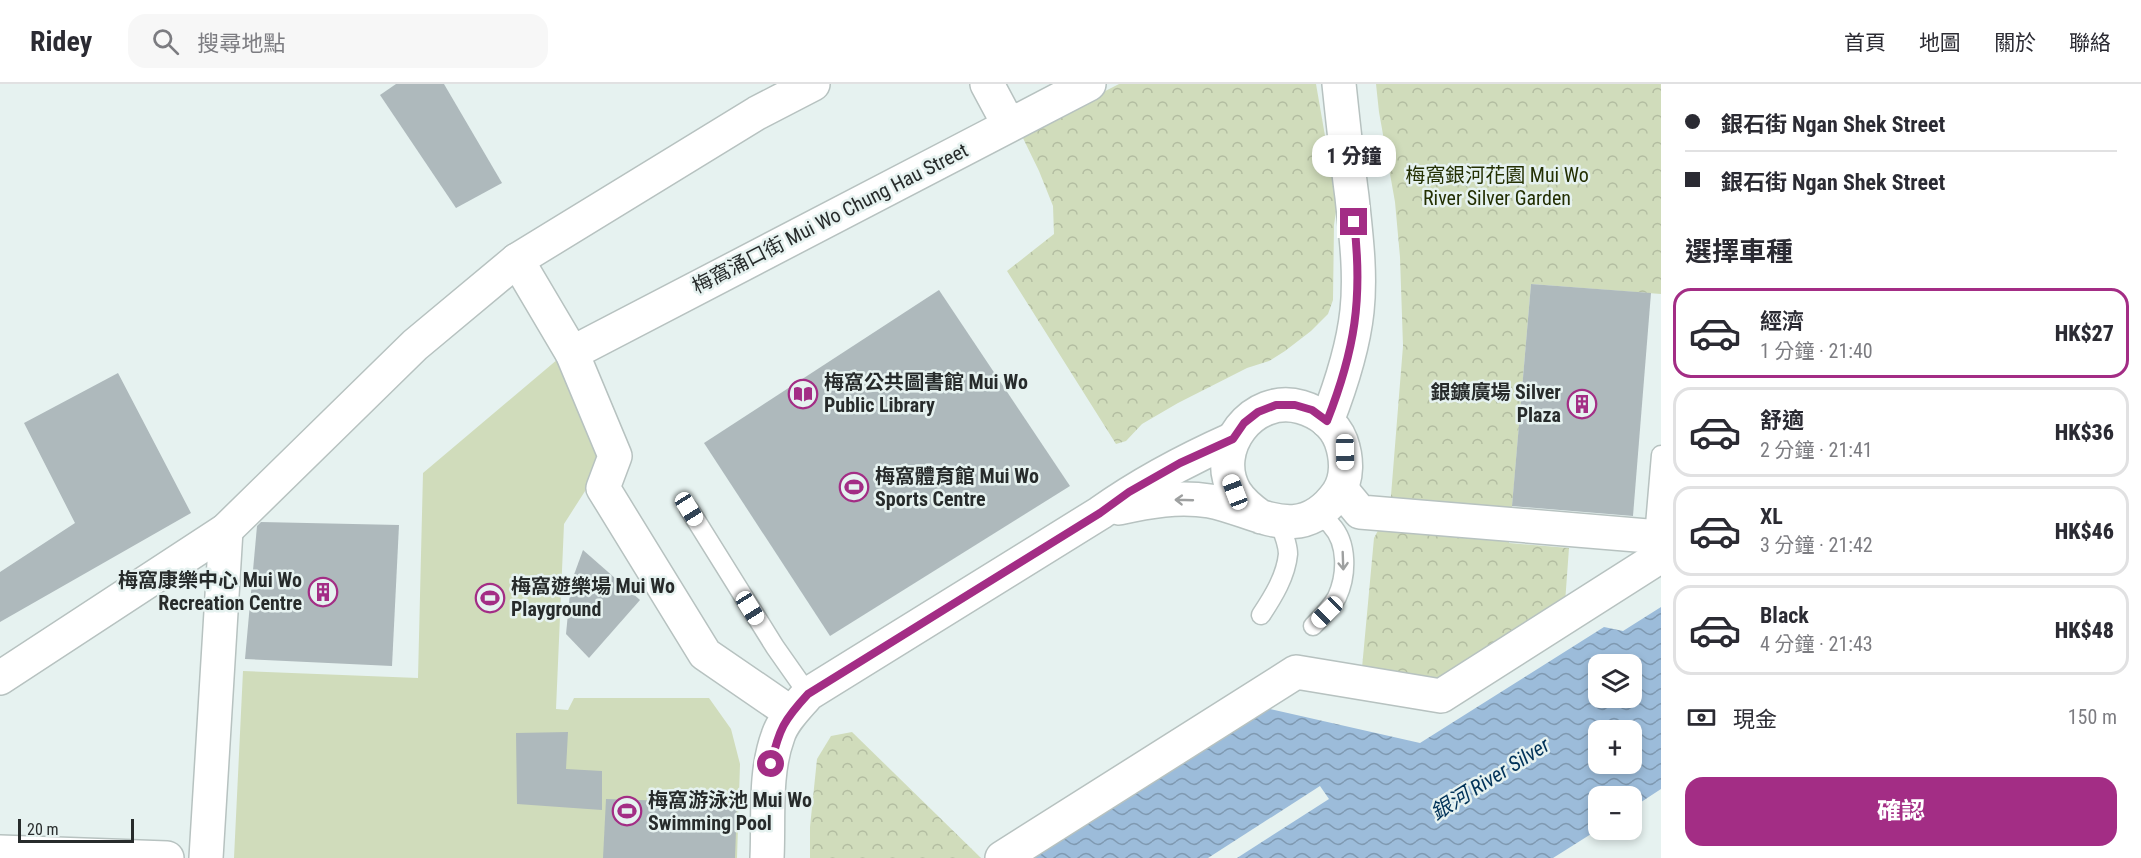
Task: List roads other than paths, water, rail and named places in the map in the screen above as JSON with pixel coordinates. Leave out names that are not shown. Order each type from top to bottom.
[{"type":"street","points":[[0,678],[226,530],[415,345],[517,261],[757,113],[813,84]]},
{"type":"street","points":[[987,84],[1009,125]]},
{"type":"street","name":"梅窩涌口街 Mui Wo Chung Hau Street","points":[[572,353],[1089,84]]},
{"type":"street","points":[[1327,421],[1342,382],[1353,342],[1359,277],[1339,84]]},
{"type":"street","points":[[517,261],[572,353],[615,456],[603,489],[705,654],[799,704]]},
{"type":"street","points":[[1100,513],[1154,500],[1209,501],[1270,520],[1298,521],[1315,515],[1330,504],[1341,489],[1346,471],[1345,452],[1339,435],[1327,421],[1312,410],[1295,405],[1276,405],[1258,412],[1244,423],[1233,439],[1228,456],[1229,475],[1235,492],[1246,506],[1270,520]]},
{"type":"street","points":[[767,858],[771,764],[778,734],[799,704],[1100,513],[1129,492],[1180,463],[1233,439]]},
{"type":"street","points":[[1341,489],[1360,513],[1659,544]]},
{"type":"street","points":[[206,858],[226,530]]},
{"type":"street","points":[[1002,858],[1296,672],[1441,696],[1659,544]]},
{"type":"street","points":[[0,852],[167,858]]},
{"type":"lane","points":[[1659,544],[1661,455]]},
{"type":"lane","points":[[689,509],[775,647],[799,704]]},
{"type":"lane","points":[[1313,626],[1338,596],[1343,576],[1344,557],[1340,538],[1330,523],[1315,515]]},
{"type":"lane","points":[[1261,615],[1274,596],[1288,553],[1270,520]]},
{"type":"water","name":"銀河 River Silver","points":[[1661,607],[1661,789],[1642,801],[1642,786],[1588,786],[1588,836],[1553,858],[1031,858],[1266,708],[1420,743],[1604,627],[1623,631]]},
{"type":"place","name":"梅窩公共圖書館 Mui Wo Public Library","points":[[803,394]]},
{"type":"place","name":"銀鑛廣場 Silver Plaza","points":[[1582,404]]},
{"type":"place","name":"梅窩體育館 Mui Wo Sports Centre","points":[[854,487]]},
{"type":"place","name":"梅窩康樂中心 Mui Wo Recreation Centre","points":[[323,592]]},
{"type":"place","name":"梅窩遊樂場 Mui Wo Playground","points":[[490,598]]},
{"type":"place","name":"梅窩游泳池 Mui Wo Swimming Pool","points":[[627,811]]},
{"type":"park label","name":"梅窩銀河花園 Mui Wo River Silver Garden","points":[[1497,186]]}]
